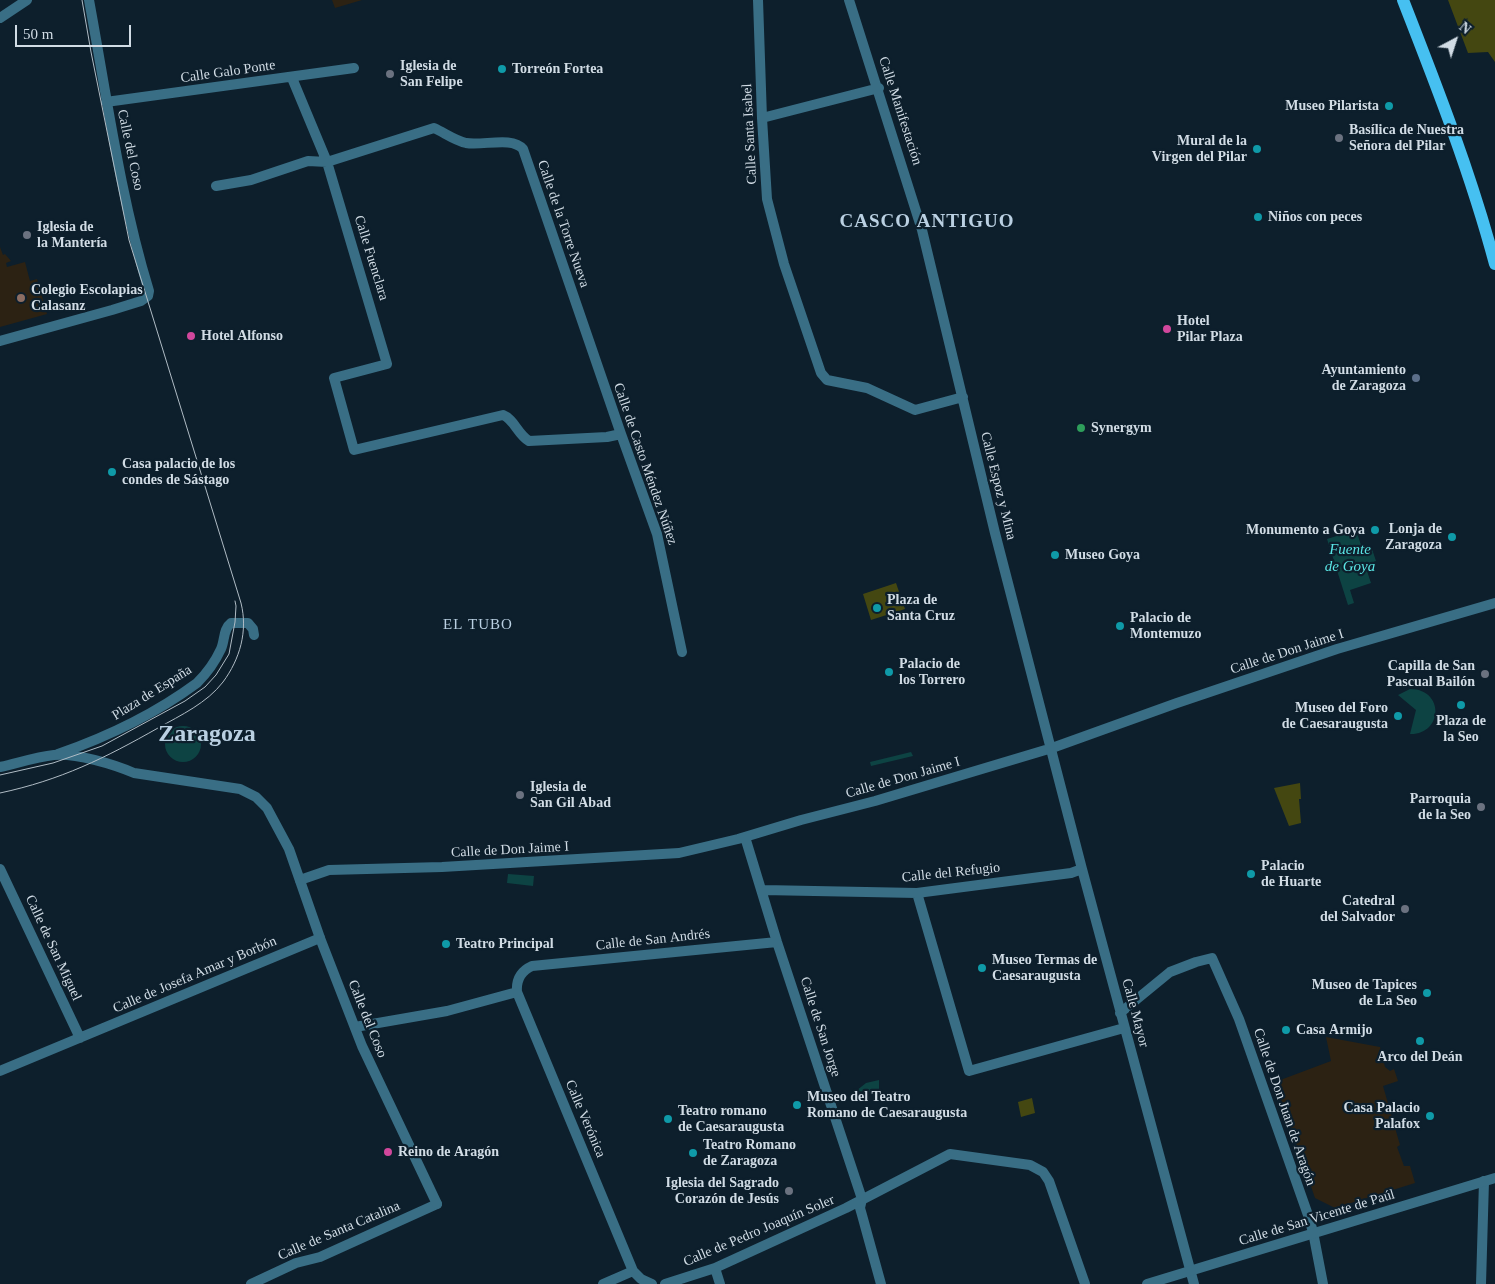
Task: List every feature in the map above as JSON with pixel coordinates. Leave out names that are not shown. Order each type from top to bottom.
[{"type":"main road","points":[[1403,0],[1433,76],[1466,170],[1495,264]]},
{"type":"street","points":[[0,18],[27,0]]},
{"type":"street","name":"Calle del Coso","points":[[0,341],[130,305],[148,296],[149,291],[134,240],[106,102],[89,0]]},
{"type":"street","name":"Calle Santa Isabel","points":[[758,0],[767,199],[784,264],[821,373],[825,379],[830,381],[867,388],[915,410],[963,397]]},
{"type":"street","name":"Calle Manifestación","points":[[849,0],[922,230]]},
{"type":"street","name":"Calle Galo Ponte","points":[[106,102],[354,68]]},
{"type":"street","name":"Calle Fuenclara","points":[[292,78],[327,162],[388,364],[334,378],[354,450],[503,415],[509,418],[522,436],[529,441],[607,437],[621,434]]},
{"type":"street","points":[[762,118],[878,88]]},
{"type":"street","name":"Calle de la Torre Nueva","points":[[327,162],[434,128],[467,143],[516,143],[524,149],[580,316]]},
{"type":"street","points":[[216,186],[251,180],[308,161],[327,162]]},
{"type":"street","name":"Calle Espoz y Mina","points":[[922,230],[995,533],[1052,748]]},
{"type":"street","name":"Calle de Casto Méndez Núñez","points":[[580,316],[657,534],[682,652]]},
{"type":"street","name":"Calle de Don Jaime I","points":[[300,880],[329,870],[442,867],[679,853],[746,837],[801,820],[875,801],[1052,748],[1337,649],[1495,603]]},
{"type":"street","name":"Plaza de España","points":[[56,755],[121,729],[197,683],[217,657],[222,647],[226,628],[231,623],[248,623],[254,635]]},
{"type":"street","name":"Calle Mayor","points":[[1052,748],[1120,1013],[1194,1284]]},
{"type":"street","points":[[0,767],[56,755]]},
{"type":"street","name":"Calle del Coso","points":[[56,755],[106,763],[134,773],[223,786],[249,792],[267,808],[284,838],[320,938],[375,1075],[438,1204]]},
{"type":"street","name":"Calle de San Jorge","points":[[746,837],[777,942],[862,1200],[860,1208],[881,1284]]},
{"type":"street","name":"Calle de San Miguel","points":[[0,869],[80,1038]]},
{"type":"street","name":"Calle del Refugio","points":[[762,890],[917,893],[1082,869]]},
{"type":"street","points":[[917,893],[969,1071],[1124,1028]]},
{"type":"street","name":"Calle de Josefa Amar y Borbón","points":[[0,1071],[320,938]]},
{"type":"street","name":"Calle de San Andrés","points":[[518,978],[525,970],[532,966],[777,942]]},
{"type":"street","name":"Calle de Don Juan de Aragón","points":[[1120,1013],[1170,972],[1212,958],[1239,1019],[1313,1232],[1322,1284]]},
{"type":"street","name":"Calle Verónica","points":[[518,978],[517,992],[633,1271]]},
{"type":"street","points":[[355,1027],[447,1011],[517,992]]},
{"type":"street","name":"Calle de Pedro Joaquín Soler","points":[[665,1284],[715,1268],[862,1200],[950,1154],[1030,1165],[1043,1172],[1048,1180],[1085,1284]]},
{"type":"street","name":"Calle de San Vicente de Paúl","points":[[1147,1284],[1495,1178]]},
{"type":"street","points":[[1481,1284],[1484,1181]]},
{"type":"street","name":"Calle de Santa Catalina","points":[[251,1284],[296,1263],[320,1257],[438,1204]]},
{"type":"street","points":[[715,1268],[720,1284]]},
{"type":"street","points":[[604,1284],[633,1271],[652,1284]]},
{"type":"shaded area","points":[[332,0],[362,0],[335,8]]},
{"type":"shaded area","points":[[1448,0],[1495,0],[1495,62],[1488,52],[1468,53]]},
{"type":"shaded area","name":"Colegio Escolapias Calasanz","points":[[0,247],[3,255],[5,254],[11,261],[6,263],[7,267],[25,262],[30,281],[37,279],[47,314],[0,327]]},
{"type":"shaded area","points":[[896,583],[905,609],[871,620],[863,594]]},
{"type":"shaded area","points":[[1300,783],[1301,823],[1289,826],[1274,788]]},
{"type":"shaded area","points":[[1326,1037],[1380,1047],[1385,1067],[1390,1071],[1394,1069],[1398,1081],[1383,1086],[1400,1145],[1397,1147],[1404,1166],[1410,1166],[1415,1183],[1335,1208],[1315,1198],[1275,1082],[1331,1061]]},
{"type":"shaded area","points":[[1032,1098],[1035,1113],[1021,1117],[1018,1102]]},
{"type":"water","name":"Fuente de Goya","points":[[1356,530],[1362,548],[1371,546],[1376,561],[1365,565],[1371,583],[1350,590],[1354,603],[1348,605],[1327,539]]},
{"type":"water","points":[[1410,689],[1421,691],[1429,696],[1436,712],[1434,720],[1429,727],[1421,732],[1410,734],[1416,710],[1398,695]]},
{"type":"water","points":[[183,726],[195,732],[201,744],[195,756],[183,762],[171,756],[165,744],[171,732]]},
{"type":"water","points":[[911,752],[913,756],[871,766],[870,762]]},
{"type":"water","points":[[508,874],[534,876],[533,886],[507,883]]},
{"type":"water","points":[[879,1080],[879,1093],[856,1091],[866,1083]]},
{"type":"tram line","points":[[0,793],[43,782],[82,767],[120,749],[193,708],[223,682],[234,664],[243,634],[244,624],[241,603],[129,240],[82,0]]},
{"type":"tram line","points":[[0,775],[53,763],[102,746],[185,701],[205,687],[216,675],[229,654],[235,622],[235,601]]},
{"type":"place","name":"Torreón Fortea","points":[[502,69]]},
{"type":"place","name":"Iglesia de San Felipe","points":[[390,74]]},
{"type":"place","name":"Museo Pilarista","points":[[1389,106]]},
{"type":"place","name":"Basílica de Nuestra Señora del Pilar","points":[[1339,138]]},
{"type":"place","name":"Mural de la Virgen del Pilar","points":[[1257,149]]},
{"type":"place","name":"Niños con peces","points":[[1258,217]]},
{"type":"place","name":"Iglesia de la Mantería","points":[[27,235]]},
{"type":"place","name":"Colegio Escolapias Calasanz","points":[[21,298]]},
{"type":"place","name":"Hotel Pilar Plaza","points":[[1167,329]]},
{"type":"place","name":"Hotel Alfonso","points":[[191,336]]},
{"type":"place","name":"Ayuntamiento de Zaragoza","points":[[1416,378]]},
{"type":"place","name":"Synergym","points":[[1081,428]]},
{"type":"place","name":"Casa palacio de los condes de Sástago","points":[[112,472]]},
{"type":"place","name":"Monumento a Goya","points":[[1375,530]]},
{"type":"place","name":"Lonja de Zaragoza","points":[[1452,537]]},
{"type":"place","name":"Museo Goya","points":[[1055,555]]},
{"type":"place","name":"Plaza de Santa Cruz","points":[[877,608]]},
{"type":"place","name":"Palacio de Montemuzo","points":[[1120,626]]},
{"type":"place","name":"Palacio de los Torrero","points":[[889,672]]},
{"type":"place","name":"Capilla de San Pascual Bailón","points":[[1485,674]]},
{"type":"place","name":"Plaza de la Seo","points":[[1461,705]]},
{"type":"place","name":"Museo del Foro de Caesaraugusta","points":[[1398,716]]},
{"type":"place","name":"Iglesia de San Gil Abad","points":[[520,795]]},
{"type":"place","name":"Parroquia de la Seo","points":[[1481,807]]},
{"type":"place","name":"Palacio de Huarte","points":[[1251,874]]},
{"type":"place","name":"Catedral del Salvador","points":[[1405,909]]},
{"type":"place","name":"Teatro Principal","points":[[446,944]]},
{"type":"place","name":"Museo Termas de Caesaraugusta","points":[[982,968]]},
{"type":"place","name":"Museo de Tapices de La Seo","points":[[1427,993]]},
{"type":"place","name":"Casa Armijo","points":[[1286,1030]]},
{"type":"place","name":"Arco del Deán","points":[[1420,1041]]},
{"type":"place","name":"Museo del Teatro Romano de Caesaraugusta","points":[[797,1105]]},
{"type":"place","name":"Casa Palacio Palafox","points":[[1430,1116]]},
{"type":"place","name":"Teatro romano de Caesaraugusta","points":[[668,1119]]},
{"type":"place","name":"Reino de Aragón","points":[[388,1152]]},
{"type":"place","name":"Teatro Romano de Zaragoza","points":[[693,1153]]},
{"type":"place","name":"Iglesia del Sagrado Corazón de Jesús","points":[[789,1191]]},
{"type":"district","name":"CASCO ANTIGUO","points":[[927,222]]},
{"type":"district","name":"EL TUBO","points":[[478,625]]},
{"type":"district","name":"Zaragoza","points":[[207,735]]}]
